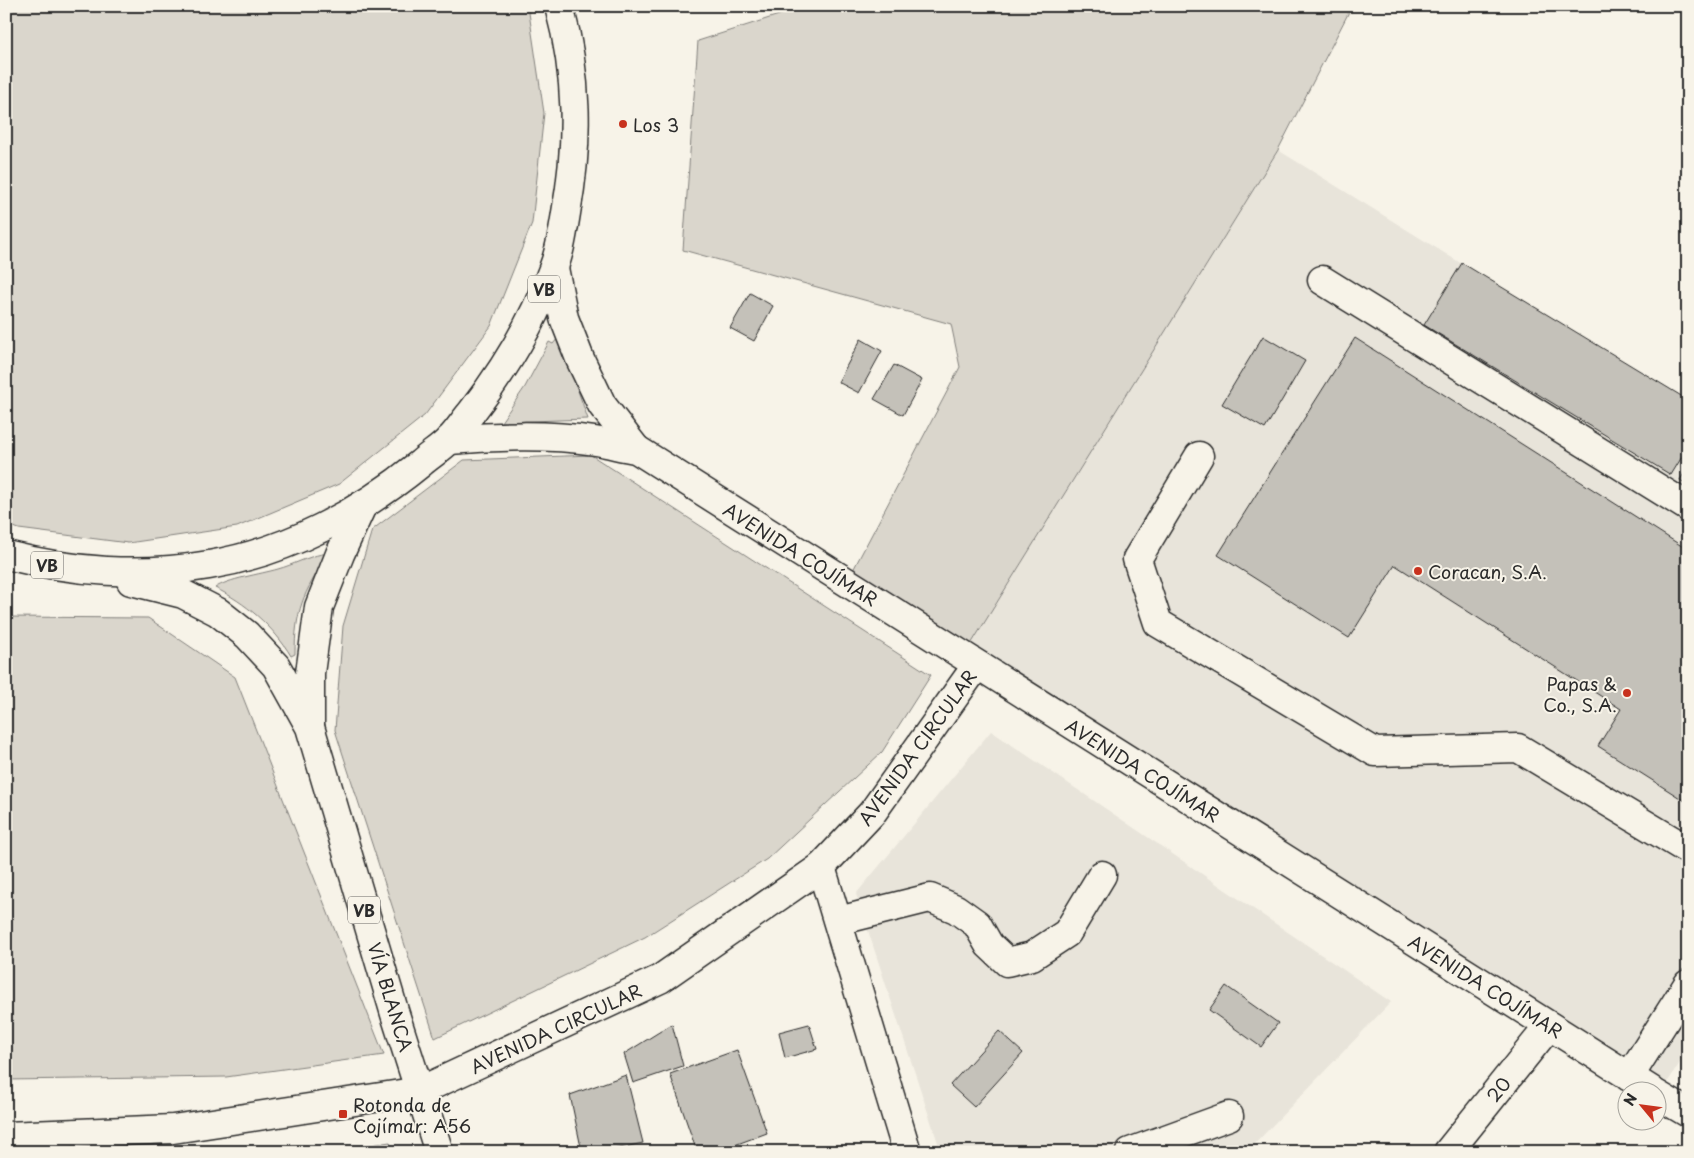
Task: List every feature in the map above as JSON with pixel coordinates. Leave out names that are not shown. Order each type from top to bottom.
[{"type":"main road","name":"VB","points":[[6,554],[44,564],[88,570],[129,572],[170,570],[210,565],[250,556],[326,526],[362,506],[396,484],[449,440],[485,395],[510,358],[532,318],[554,268],[572,181],[576,132],[574,84],[567,35],[560,6]]},
{"type":"main road","name":"AVENIDA COJÍMAR","points":[[554,268],[564,318],[580,359],[602,405],[636,449],[1634,1080]]},
{"type":"main road","points":[[1322,280],[1688,507]]},
{"type":"main road","name":"AVENIDA COJÍMAR","points":[[449,440],[491,436],[539,436],[595,441],[636,449]]},
{"type":"main road","points":[[1199,456],[1137,559],[1158,623],[1375,752],[1518,748],[1688,850]]},
{"type":"main road","name":"VÍA BLANCA","points":[[310,727],[310,673],[319,607],[362,506]]},
{"type":"main road","name":"VÍA BLANCA","points":[[88,570],[184,594],[218,612],[247,635],[276,666],[310,727],[438,1152]]},
{"type":"main road","name":"AVENIDA CIRCULAR","points":[[6,1136],[173,1129],[420,1091],[660,980],[821,867],[872,813],[977,665]]},
{"type":"main road","points":[[821,867],[907,1152]]},
{"type":"main road","points":[[838,921],[930,898],[956,909],[977,924],[989,945],[1007,962],[1032,956],[1068,933],[1102,875]]},
{"type":"main road","points":[[1642,1080],[1688,984]]},
{"type":"main road","name":"20","points":[[1448,1152],[1549,1026]]},
{"type":"main road","points":[[1666,1100],[1688,1113]]},
{"type":"main road","points":[[1130,1152],[1229,1116]]},
{"type":"shaded area","points":[[6,6],[528,6],[544,113],[532,223],[491,326],[425,415],[339,484],[237,527],[128,543],[19,529],[6,524]]},
{"type":"shaded area","points":[[807,6],[1352,6],[1278,150],[968,649],[852,572],[960,367],[951,324],[683,250],[698,41]]},
{"type":"shaded area","points":[[1278,150],[1688,404],[1688,1050],[1667,1083],[1666,1080],[1662,1080],[968,649]]},
{"type":"shaded area","points":[[558,338],[588,419],[501,422],[525,387],[549,342],[553,344]]},
{"type":"shaded area","points":[[591,455],[931,675],[882,752],[767,859],[645,937],[435,1038],[335,730],[343,626],[372,530],[464,460]]},
{"type":"shaded area","points":[[326,554],[327,558],[306,592],[299,614],[295,654],[291,656],[276,635],[258,616],[237,600],[215,588],[228,582],[278,569]]},
{"type":"shaded area","points":[[6,617],[148,618],[235,677],[384,1055],[226,1077],[6,1080]]},
{"type":"shaded area","points":[[991,731],[1391,1002],[1247,1152],[941,1152],[856,894]]},
{"type":"shaded area","points":[[390,1142],[393,1152],[324,1152]]},
{"type":"building","points":[[1462,263],[1688,400],[1688,447],[1671,475],[1424,325]]},
{"type":"building","points":[[750,293],[773,306],[754,341],[730,328]]},
{"type":"building","points":[[1263,336],[1305,361],[1265,429],[1222,404]]},
{"type":"building","points":[[1355,338],[1688,550],[1688,803],[1598,746],[1621,709],[1395,565],[1349,638],[1218,555]]},
{"type":"building","points":[[861,339],[882,351],[859,393],[838,382]]},
{"type":"building","points":[[894,365],[922,380],[903,415],[874,399]]},
{"type":"building","points":[[1688,467],[1688,485],[1680,480]]},
{"type":"building","points":[[1226,986],[1278,1023],[1261,1047],[1209,1010]]},
{"type":"building","points":[[672,1024],[683,1066],[633,1083],[624,1054]]},
{"type":"building","points":[[809,1024],[817,1049],[785,1058],[779,1032]]},
{"type":"building","points":[[999,1031],[1023,1053],[974,1107],[950,1085]]},
{"type":"building","points":[[737,1050],[767,1133],[716,1152],[697,1152],[670,1074]]},
{"type":"building","points":[[626,1075],[643,1143],[601,1152],[582,1152],[570,1095]]},
{"type":"place","name":"Los 3","points":[[623,124]]},
{"type":"place","name":"Coracan, S.A.","points":[[1418,571]]},
{"type":"place","name":"Papas & Co., S.A.","points":[[1627,693]]},
{"type":"place","name":"Rotonda de Cojímar: A56","points":[[343,1114]]}]
